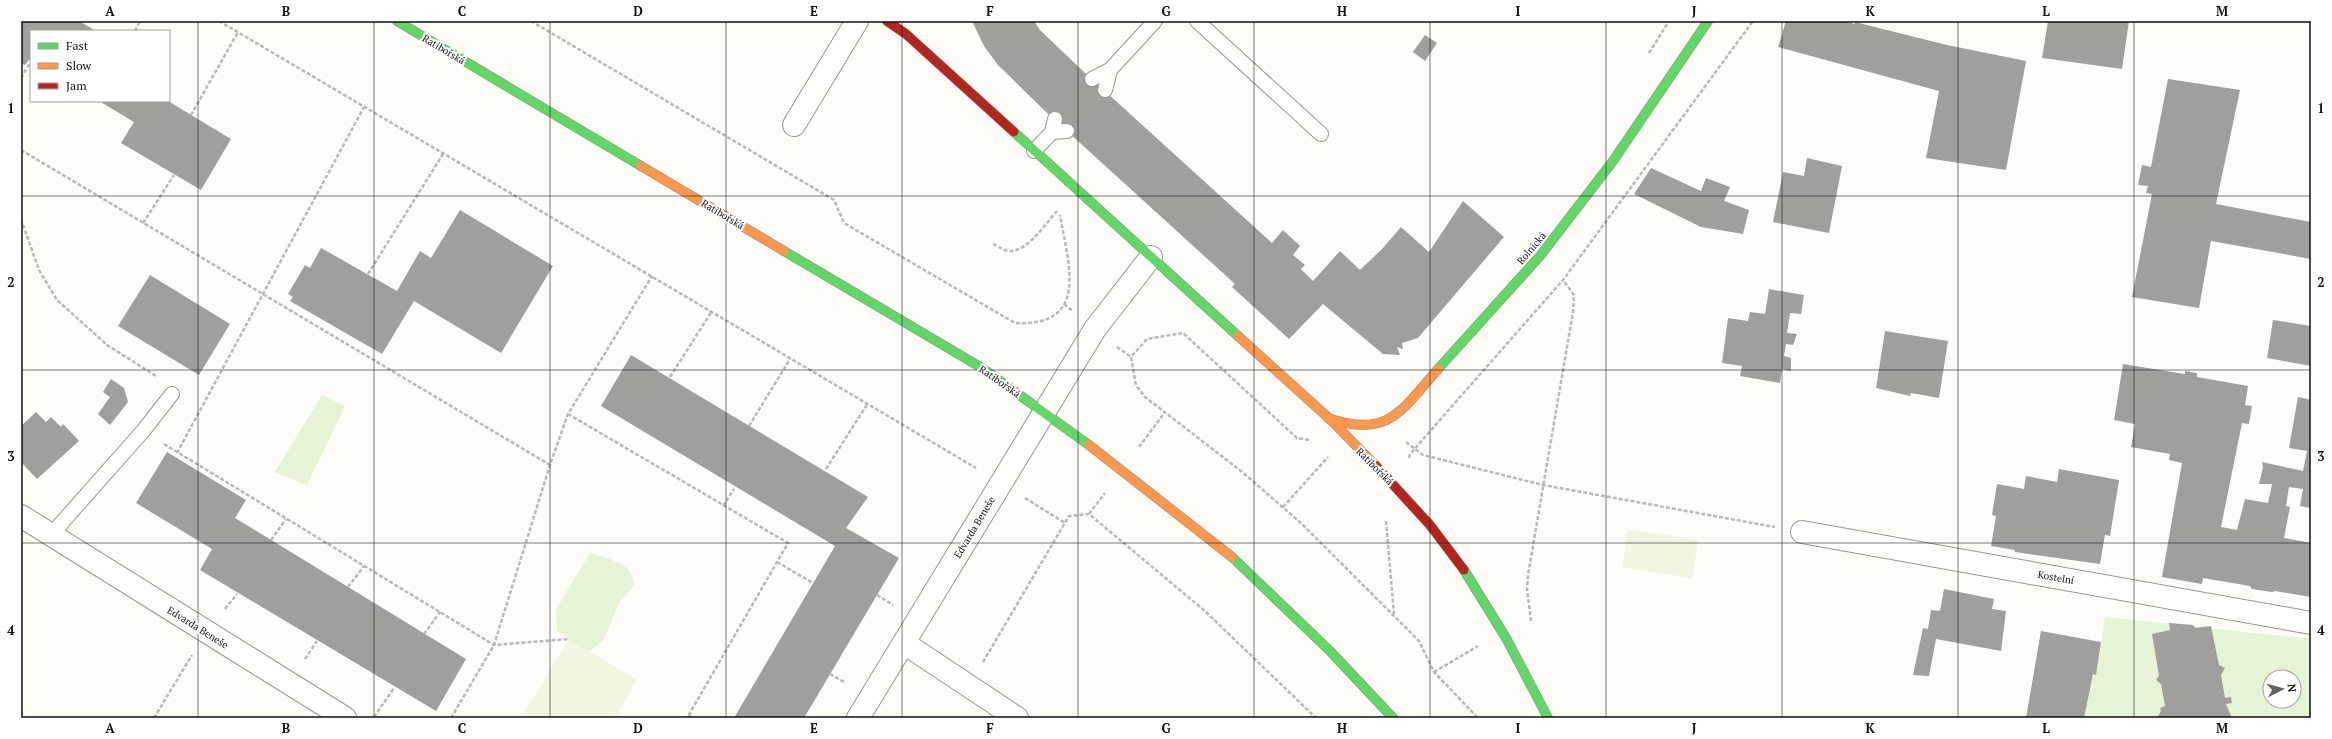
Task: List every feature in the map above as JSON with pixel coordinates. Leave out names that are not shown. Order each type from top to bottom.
[{"type":"street","name":"Ratibořská","points":[[397,21],[982,368],[1122,469],[1238,562],[1330,651],[1393,718]]},
{"type":"street","points":[[794,125],[857,21]]},
{"type":"street","name":"Ratibořská","points":[[887,21],[906,34],[1327,418],[1394,485],[1420,514],[1457,560],[1502,631],[1532,685],[1548,718]]},
{"type":"street","name":"Rolnická","points":[[1327,418],[1346,425],[1362,426],[1382,424],[1400,412],[1540,256],[1613,161],[1708,21]]},
{"type":"street","points":[[1044,412],[1095,329],[1151,257]]},
{"type":"street","name":"Edvarda Beneše","points":[[858,718],[1044,412]]},
{"type":"street","name":"Edvarda Beneše","points":[[21,516],[50,536],[345,718]]},
{"type":"street","name":"Kostelní","points":[[1802,532],[2311,623]]},
{"type":"street","points":[[904,643],[1017,718]]},
{"type":"lane","points":[[1092,79],[1110,70],[1155,21]]},
{"type":"lane","points":[[1197,21],[1321,134]]},
{"type":"lane","points":[[1104,90],[1110,70]]},
{"type":"lane","points":[[1034,151],[1054,126],[1068,131]]},
{"type":"lane","points":[[50,536],[143,431],[172,394]]},
{"type":"path","points":[[136,30],[140,21]]},
{"type":"path","points":[[219,21],[712,311],[790,359],[868,403],[979,469]]},
{"type":"path","points":[[531,21],[834,200],[844,223],[1001,317],[1014,323],[1024,324],[1043,321],[1057,313],[1070,294],[1059,208],[1027,244],[1019,249],[1006,251],[993,244]]},
{"type":"path","points":[[1645,59],[1669,21]]},
{"type":"path","points":[[191,115],[238,32]]},
{"type":"path","points":[[21,78],[30,63]]},
{"type":"path","points":[[177,453],[364,107]]},
{"type":"path","points":[[21,150],[550,465]]},
{"type":"path","points":[[368,274],[443,154]]},
{"type":"path","points":[[143,223],[174,175]]},
{"type":"path","points":[[21,219],[39,270],[57,300],[107,345],[157,376]]},
{"type":"path","points":[[451,718],[494,645],[550,465],[568,414],[652,276]]},
{"type":"path","points":[[1531,623],[1526,589],[1573,312],[1574,295],[1563,280]]},
{"type":"path","points":[[670,377],[712,311]]},
{"type":"path","points":[[1311,440],[1297,438],[1182,333],[1147,339],[1131,357],[1136,385],[1145,397],[1283,507],[1394,614],[1419,641],[1434,672],[1478,718]]},
{"type":"path","points":[[749,426],[790,359]]},
{"type":"path","points":[[196,401],[202,405]]},
{"type":"path","points":[[826,469],[868,403]]},
{"type":"path","points":[[568,414],[788,543],[687,716],[694,718]]},
{"type":"path","points":[[1382,424],[1423,455],[1543,485],[1802,532]]},
{"type":"path","points":[[143,431],[207,473],[494,645],[569,639]]},
{"type":"path","points":[[1283,507],[1331,454]]},
{"type":"path","points":[[723,506],[734,489]]},
{"type":"path","points":[[968,686],[1069,516],[1089,514],[1206,612],[1316,718]]},
{"type":"path","points":[[1386,514],[1394,614]]},
{"type":"path","points":[[271,540],[286,519]]},
{"type":"path","points":[[777,562],[813,582]]},
{"type":"path","points":[[348,587],[364,566]]},
{"type":"path","points":[[424,634],[440,612]]},
{"type":"path","points":[[1434,672],[1502,631]]},
{"type":"path","points":[[374,718],[394,688]]},
{"type":"green space","points":[[322,395],[345,406],[307,485],[275,472]]},
{"type":"green space","points":[[1628,529],[1698,540],[1692,578],[1622,567]]},
{"type":"green space","points":[[590,553],[625,566],[633,577],[634,585],[619,603],[603,641],[588,652],[557,631],[556,609]]},
{"type":"green space","points":[[2105,617],[2311,639],[2311,718],[2084,718],[2093,674],[2096,674]]},
{"type":"green space","points":[[569,639],[637,680],[615,718],[521,718]]},
{"type":"building","points":[[21,21],[79,21],[94,30],[30,30],[30,60],[25,65],[21,63]]},
{"type":"building","points":[[972,21],[1034,21],[1040,30],[1084,72],[1272,243],[1283,230],[1300,246],[1293,255],[1305,265],[1301,269],[1313,281],[1340,251],[1360,270],[1382,249],[1401,227],[1429,252],[1463,201],[1504,237],[1418,338],[1402,343],[1403,349],[1397,347],[1400,355],[1383,354],[1323,304],[1289,339],[1232,287],[1235,284],[1046,112],[998,65],[984,46]]},
{"type":"building","points":[[1786,21],[1844,21],[1855,24],[1855,22],[1947,45],[2026,61],[2006,170],[1926,158],[1939,91],[1778,47]]},
{"type":"building","points":[[2048,21],[2129,21],[2122,69],[2042,58]]},
{"type":"building","points":[[1425,35],[1437,43],[1425,61],[1413,52]]},
{"type":"building","points":[[2168,79],[2240,90],[2216,204],[2311,222],[2311,259],[2211,241],[2199,308],[2132,297],[2152,194],[2146,193],[2148,186],[2138,185],[2142,165],[2151,167]]},
{"type":"building","points":[[101,102],[170,102],[231,139],[201,190],[121,143],[134,122]]},
{"type":"building","points":[[1807,158],[1842,166],[1829,233],[1773,222],[1783,172],[1804,176]]},
{"type":"building","points":[[1651,168],[1701,191],[1706,178],[1730,187],[1724,201],[1749,210],[1743,234],[1701,227],[1634,194]]},
{"type":"building","points":[[460,210],[553,266],[501,353],[414,301],[382,354],[290,301],[293,297],[288,294],[305,265],[310,268],[321,248],[397,291],[420,251],[431,258]]},
{"type":"building","points":[[150,275],[230,324],[199,375],[118,326]]},
{"type":"building","points":[[1769,289],[1804,295],[1801,314],[1790,313],[1787,333],[1797,334],[1793,345],[1786,344],[1784,356],[1791,358],[1791,371],[1782,369],[1780,383],[1740,376],[1742,366],[1722,363],[1728,318],[1748,321],[1750,312],[1765,314]]},
{"type":"building","points":[[2273,320],[2311,326],[2311,366],[2267,358]]},
{"type":"building","points":[[1885,331],[1948,341],[1939,398],[1911,393],[1910,396],[1876,388]]},
{"type":"building","points":[[631,355],[868,497],[846,528],[899,558],[804,718],[734,718],[835,546],[601,406]]},
{"type":"building","points":[[2123,364],[2185,374],[2185,371],[2197,373],[2197,377],[2248,386],[2245,405],[2252,406],[2249,424],[2242,423],[2221,527],[2237,530],[2245,499],[2268,503],[2272,484],[2259,484],[2263,467],[2262,462],[2303,471],[2307,451],[2289,448],[2298,397],[2311,400],[2311,508],[2300,506],[2303,489],[2289,487],[2286,506],[2290,507],[2284,538],[2311,543],[2311,597],[2252,589],[2250,586],[2203,578],[2202,584],[2162,577],[2182,463],[2169,460],[2170,454],[2131,447],[2135,424],[2114,420]]},
{"type":"building","points":[[111,379],[124,388],[128,402],[110,425],[98,414],[110,397],[103,392]]},
{"type":"building","points":[[36,412],[46,422],[51,417],[61,427],[63,424],[79,441],[37,479],[21,462],[21,426]]},
{"type":"building","points":[[167,452],[246,500],[235,518],[466,659],[436,711],[200,570],[212,549],[136,503]]},
{"type":"building","points":[[2059,469],[2119,480],[2110,536],[2105,535],[2100,564],[2015,552],[2015,550],[1991,546],[1996,516],[1992,515],[1997,484],[2024,489],[2026,476],[2057,482]]},
{"type":"building","points":[[1944,589],[1994,599],[1992,609],[2006,611],[2001,651],[1936,639],[1929,676],[1913,675],[1923,628],[1928,629],[1931,610],[1940,611]]},
{"type":"building","points":[[2169,623],[2193,625],[2195,628],[2211,626],[2219,665],[2225,668],[2221,675],[2225,698],[2231,697],[2232,703],[2226,704],[2232,718],[2157,718],[2161,711],[2160,708],[2165,706],[2161,684],[2156,680],[2159,676],[2152,634],[2170,630]]},
{"type":"building","points":[[2041,631],[2101,642],[2096,675],[2093,674],[2084,718],[2026,718]]},
{"type":"traffic: fast","points":[[397,21],[641,166]]},
{"type":"traffic: fast","points":[[1438,369],[1540,256],[1613,161],[1708,21]]},
{"type":"traffic: fast","points":[[1014,132],[1238,336]]},
{"type":"traffic: fast","points":[[784,251],[982,368],[1089,445]]},
{"type":"traffic: fast","points":[[1232,557],[1330,651],[1393,718]]},
{"type":"traffic: fast","points":[[1464,570],[1506,638],[1548,718]]},
{"type":"traffic: slow","points":[[641,166],[784,251]]},
{"type":"traffic: slow","points":[[1238,336],[1332,421],[1375,465]]},
{"type":"traffic: slow","points":[[1328,418],[1348,424],[1365,425],[1380,423],[1392,417],[1403,408],[1438,369]]},
{"type":"traffic: slow","points":[[1089,445],[1232,557]]},
{"type":"traffic: jam","points":[[887,21],[906,34],[1014,132]]},
{"type":"traffic: jam","points":[[1375,465],[1430,525],[1464,570]]}]
